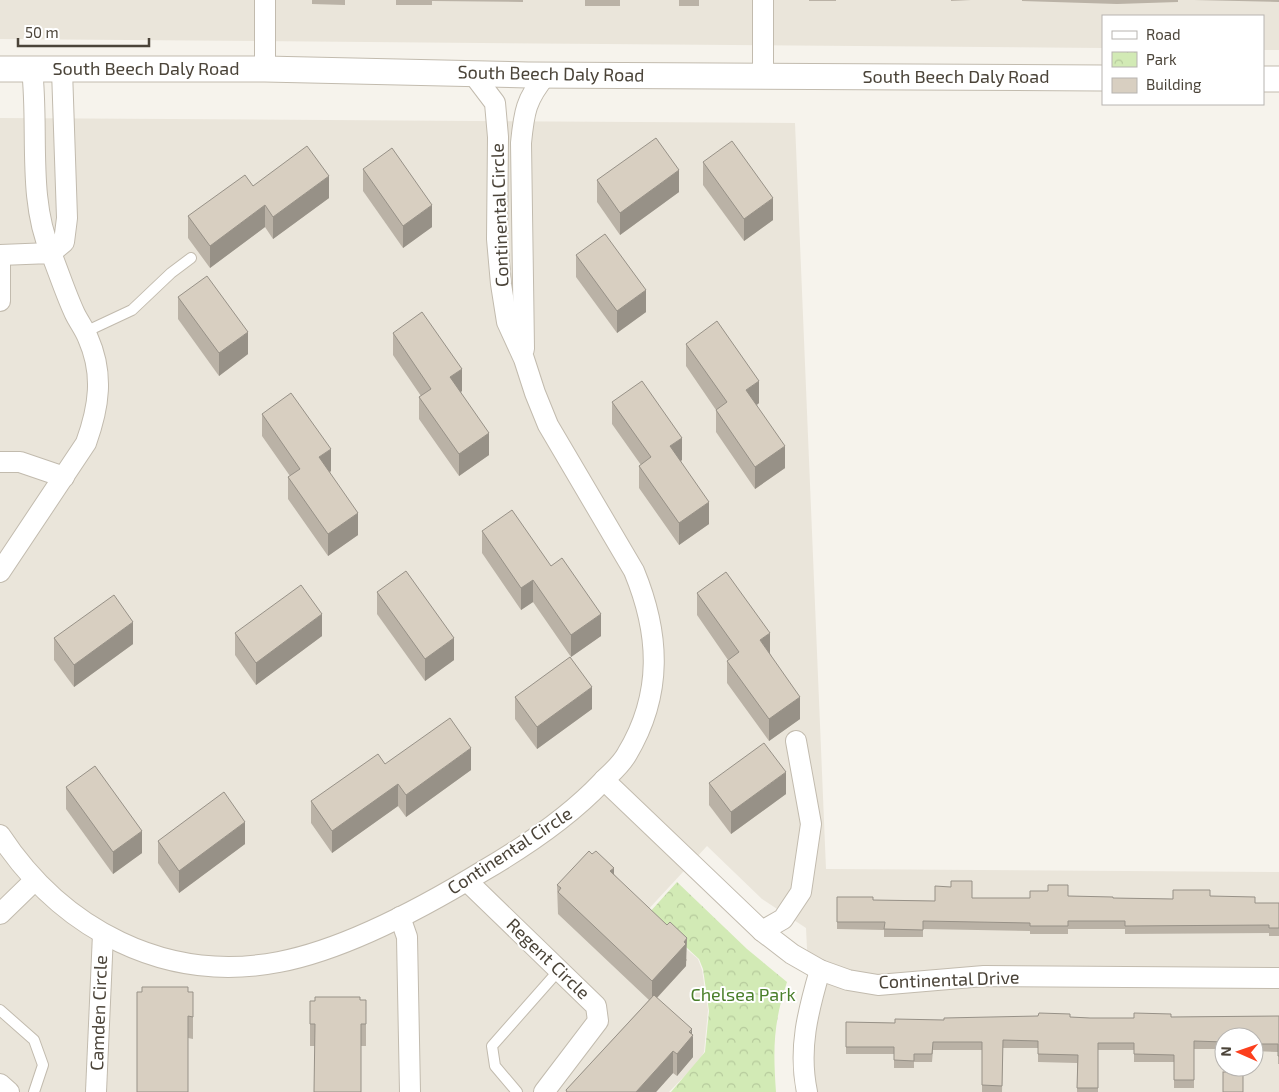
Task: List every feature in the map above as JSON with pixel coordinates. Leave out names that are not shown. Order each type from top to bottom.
[{"type":"street","points":[[265,0],[265,69]]},
{"type":"street","points":[[763,0],[763,75]]},
{"type":"street","name":"South Beech Daly Road","points":[[0,69],[265,69],[546,75],[1102,78]]},
{"type":"street","points":[[0,572],[86,442],[98,404],[97,363],[42,233],[38,212],[36,119],[32,70]]},
{"type":"street","points":[[0,301],[0,255],[51,253],[64,242],[67,218],[62,70]]},
{"type":"street","name":"Continental Circle","points":[[0,835],[34,881],[65,909],[103,934],[158,957],[225,967],[255,966],[282,962],[329,947],[400,917],[467,881],[557,822],[582,803],[627,754],[646,712],[655,666],[653,628],[644,596],[634,571],[548,425],[524,359],[507,322],[497,239],[498,137],[495,103],[473,74]]},
{"type":"street","name":"Continental Circle","points":[[524,359],[521,143],[525,109],[532,92],[546,75]]},
{"type":"street","points":[[1264,79],[1279,80]]},
{"type":"street","points":[[0,462],[20,462],[64,477]]},
{"type":"street","points":[[762,931],[783,919],[801,892],[811,824],[796,741]]},
{"type":"street","name":"Continental Drive","points":[[604,780],[762,931],[792,954],[820,970],[848,980],[878,985],[984,976],[1279,978]]},
{"type":"street","points":[[0,914],[34,881]]},
{"type":"street","name":"Regent Circle","points":[[467,881],[560,969],[596,1006],[598,1021],[544,1092]]},
{"type":"street","points":[[400,917],[407,937],[410,1092]]},
{"type":"street","name":"Camden Circle","points":[[96,1092],[103,934]]},
{"type":"street","points":[[807,1092],[803,1055],[804,1032],[820,970]]},
{"type":"street","points":[[0,1084],[9,1092]]},
{"type":"lane","points":[[85,332],[132,310],[171,273],[191,258]]},
{"type":"lane","points":[[516,1092],[495,1066],[492,1046],[560,969]]},
{"type":"lane","points":[[0,1010],[34,1040],[43,1064],[34,1092]]},
{"type":"shaded area","points":[[0,0],[1279,0],[1279,50],[1264,50],[1264,15],[1102,15],[1102,48],[0,39]]},
{"type":"shaded area","points":[[0,118],[795,123],[826,869],[1279,872],[1279,1092],[814,1092],[806,928],[762,899],[707,846],[645,913],[698,959],[702,970],[708,1010],[704,1052],[699,1061],[669,1092],[0,1092]]},
{"type":"green space","name":"Chelsea Park","points":[[677,882],[747,949],[787,982],[782,997],[775,1037],[776,1092],[671,1092],[705,1052],[709,1011],[703,969],[699,959],[649,913]]},
{"type":"building","points":[[656,138],[679,170],[620,213],[597,180]]},
{"type":"building","points":[[732,141],[773,198],[744,219],[703,162]]},
{"type":"building","points":[[307,146],[329,176],[273,217],[265,205],[210,246],[188,216],[245,175],[253,186]]},
{"type":"building","points":[[392,148],[432,205],[403,226],[363,169]]},
{"type":"building","points":[[605,234],[646,290],[617,311],[576,255]]},
{"type":"building","points":[[207,276],[248,332],[219,353],[178,297]]},
{"type":"building","points":[[422,312],[462,369],[450,377],[489,433],[459,454],[419,397],[431,389],[393,333]]},
{"type":"building","points":[[717,321],[759,381],[746,390],[785,446],[755,467],[716,410],[727,402],[686,344]]},
{"type":"building","points":[[642,381],[682,438],[670,446],[709,502],[679,523],[639,466],[651,457],[612,402]]},
{"type":"building","points":[[291,393],[331,449],[319,457],[358,513],[328,534],[288,477],[300,469],[262,414]]},
{"type":"building","points":[[512,510],[551,566],[562,558],[601,614],[571,635],[533,580],[521,588],[482,531]]},
{"type":"building","points":[[406,571],[454,638],[425,659],[377,592]]},
{"type":"building","points":[[726,572],[770,633],[760,640],[800,697],[769,719],[727,661],[739,652],[697,593]]},
{"type":"building","points":[[301,585],[322,614],[256,663],[235,633]]},
{"type":"building","points":[[114,595],[133,622],[74,665],[54,638]]},
{"type":"building","points":[[570,657],[592,687],[537,727],[515,697]]},
{"type":"building","points":[[450,718],[471,748],[406,795],[398,784],[332,831],[311,801],[378,754],[385,764]]},
{"type":"building","points":[[764,743],[786,772],[731,812],[709,783]]},
{"type":"building","points":[[95,766],[142,831],[113,852],[66,787]]},
{"type":"building","points":[[224,792],[245,822],[179,871],[158,841]]},
{"type":"building","points":[[589,851],[592,854],[596,851],[614,868],[610,871],[667,925],[670,922],[687,938],[684,942],[686,944],[652,981],[558,892],[561,888],[557,885]]},
{"type":"building","points":[[951,881],[972,881],[972,898],[1030,898],[1030,891],[1048,891],[1048,885],[1068,885],[1068,896],[1113,898],[1173,899],[1173,890],[1210,890],[1210,896],[1255,897],[1255,903],[1279,903],[1279,928],[1269,928],[1269,925],[1125,926],[1125,921],[1068,921],[1068,926],[1030,926],[1030,923],[923,921],[923,930],[884,929],[885,922],[837,922],[837,897],[873,897],[873,900],[935,901],[935,886],[951,887]]},
{"type":"building","points":[[142,987],[188,987],[188,992],[193,992],[193,1017],[188,1016],[188,1092],[137,1092],[137,992],[142,992]]},
{"type":"building","points":[[654,995],[692,1029],[689,1032],[693,1035],[677,1054],[673,1051],[636,1092],[567,1092],[566,1090]]},
{"type":"building","points":[[315,997],[360,997],[360,1000],[366,1000],[366,1024],[361,1024],[361,1092],[314,1092],[315,1024],[310,1024],[310,1001],[315,1001]]},
{"type":"building","points":[[1039,1013],[1070,1014],[1070,1017],[1134,1018],[1134,1013],[1171,1014],[1171,1017],[1279,1016],[1279,1056],[1278,1044],[1264,1044],[1264,1027],[1214,1027],[1214,1042],[1194,1041],[1194,1080],[1174,1080],[1174,1055],[1134,1054],[1134,1043],[1098,1043],[1098,1088],[1077,1088],[1078,1055],[1038,1054],[1038,1041],[1003,1040],[1002,1086],[982,1085],[982,1042],[933,1042],[932,1054],[914,1054],[914,1061],[894,1060],[894,1047],[846,1047],[846,1022],[895,1023],[895,1019],[944,1020],[944,1018],[1038,1016]]},
{"type":"building","points":[[1223,1077],[1243,1077],[1243,1092],[1223,1092]]}]
